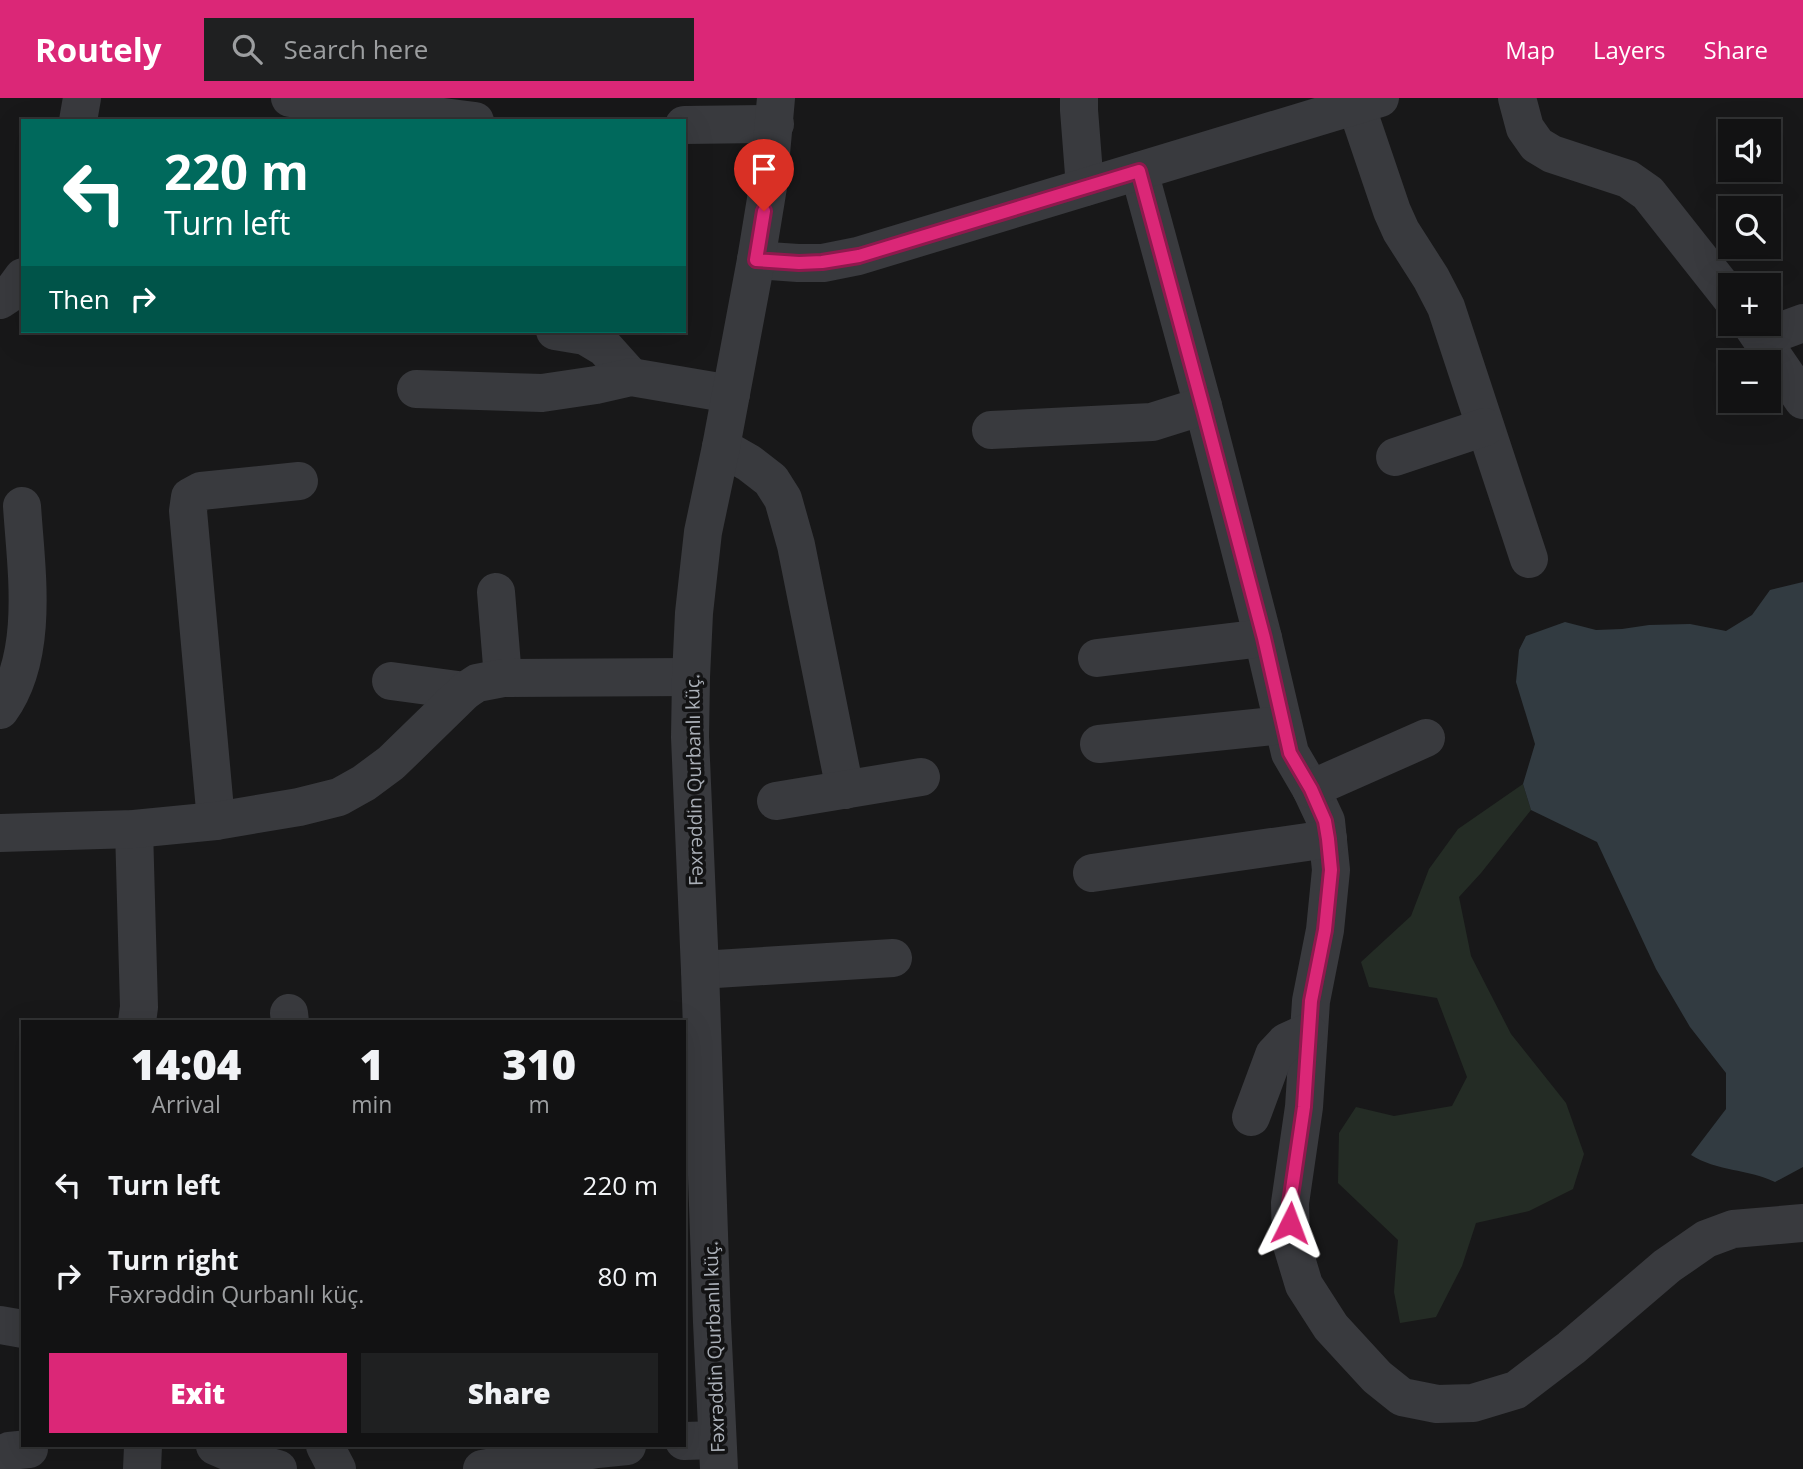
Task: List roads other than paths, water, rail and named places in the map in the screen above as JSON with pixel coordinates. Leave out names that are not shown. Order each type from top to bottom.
[{"type":"street","points":[[78,119],[82,98]]},
{"type":"street","points":[[290,98],[459,119]]},
{"type":"street","points":[[1079,98],[1085,187]]},
{"type":"street","points":[[1517,98],[1525,128],[1537,145],[1552,154],[1628,179],[1648,193],[1718,282]]},
{"type":"street","points":[[756,260],[799,263],[859,256],[1368,101],[1397,221],[1446,307],[1529,559]]},
{"type":"street","points":[[686,125],[775,111]]},
{"type":"street","name":"Fəxrəddin Qurbanlı küç.","points":[[707,1450],[698,1321],[700,970],[690,737],[694,613],[703,532],[768,187],[775,111]]},
{"type":"street","points":[[1139,171],[1264,638],[1290,753],[1311,789],[1325,821],[1328,839],[1331,870],[1325,930],[1311,1001],[1304,1107],[1290,1203],[1291,1242],[1304,1284],[1331,1326],[1377,1377],[1402,1397],[1437,1404],[1473,1403],[1516,1390],[1571,1348],[1667,1266],[1706,1239],[1733,1229],[1803,1223]]},
{"type":"street","points":[[0,300],[12,292],[21,280]]},
{"type":"street","points":[[1781,327],[1803,323]]},
{"type":"street","points":[[567,333],[585,336],[604,348],[632,377]]},
{"type":"street","points":[[1759,336],[1803,400]]},
{"type":"street","points":[[416,389],[542,393],[632,377],[731,394]]},
{"type":"street","points":[[990,430],[1152,422],[1203,407]]},
{"type":"street","points":[[1395,457],[1485,428]]},
{"type":"street","points":[[720,447],[749,463],[771,480],[783,499],[796,545],[845,790]]},
{"type":"street","points":[[216,821],[188,511],[190,497],[201,491],[299,481]]},
{"type":"street","points":[[0,709],[7,701],[18,675],[28,626],[22,506]]},
{"type":"street","points":[[496,592],[503,678]]},
{"type":"street","points":[[1097,658],[1264,638]]},
{"type":"street","points":[[0,833],[134,829],[216,821],[299,807],[339,797],[391,763],[477,682],[503,678],[691,677]]},
{"type":"street","points":[[391,681],[465,691]]},
{"type":"street","points":[[1099,744],[1283,725]]},
{"type":"street","points":[[1311,789],[1426,738]]},
{"type":"street","points":[[776,801],[921,777]]},
{"type":"street","points":[[134,829],[137,1020]]},
{"type":"street","points":[[1092,873],[1328,839]]},
{"type":"street","points":[[700,970],[893,958]]},
{"type":"street","points":[[1251,1117],[1274,1055],[1286,1042],[1308,1032]]},
{"type":"street","points":[[0,1325],[21,1329]]},
{"type":"street","points":[[142,1469],[143,1447]]},
{"type":"street","points":[[217,1447],[252,1462],[278,1469]]},
{"type":"street","points":[[326,1447],[337,1469]]},
{"type":"street","points":[[482,1469],[617,1447]]}]
